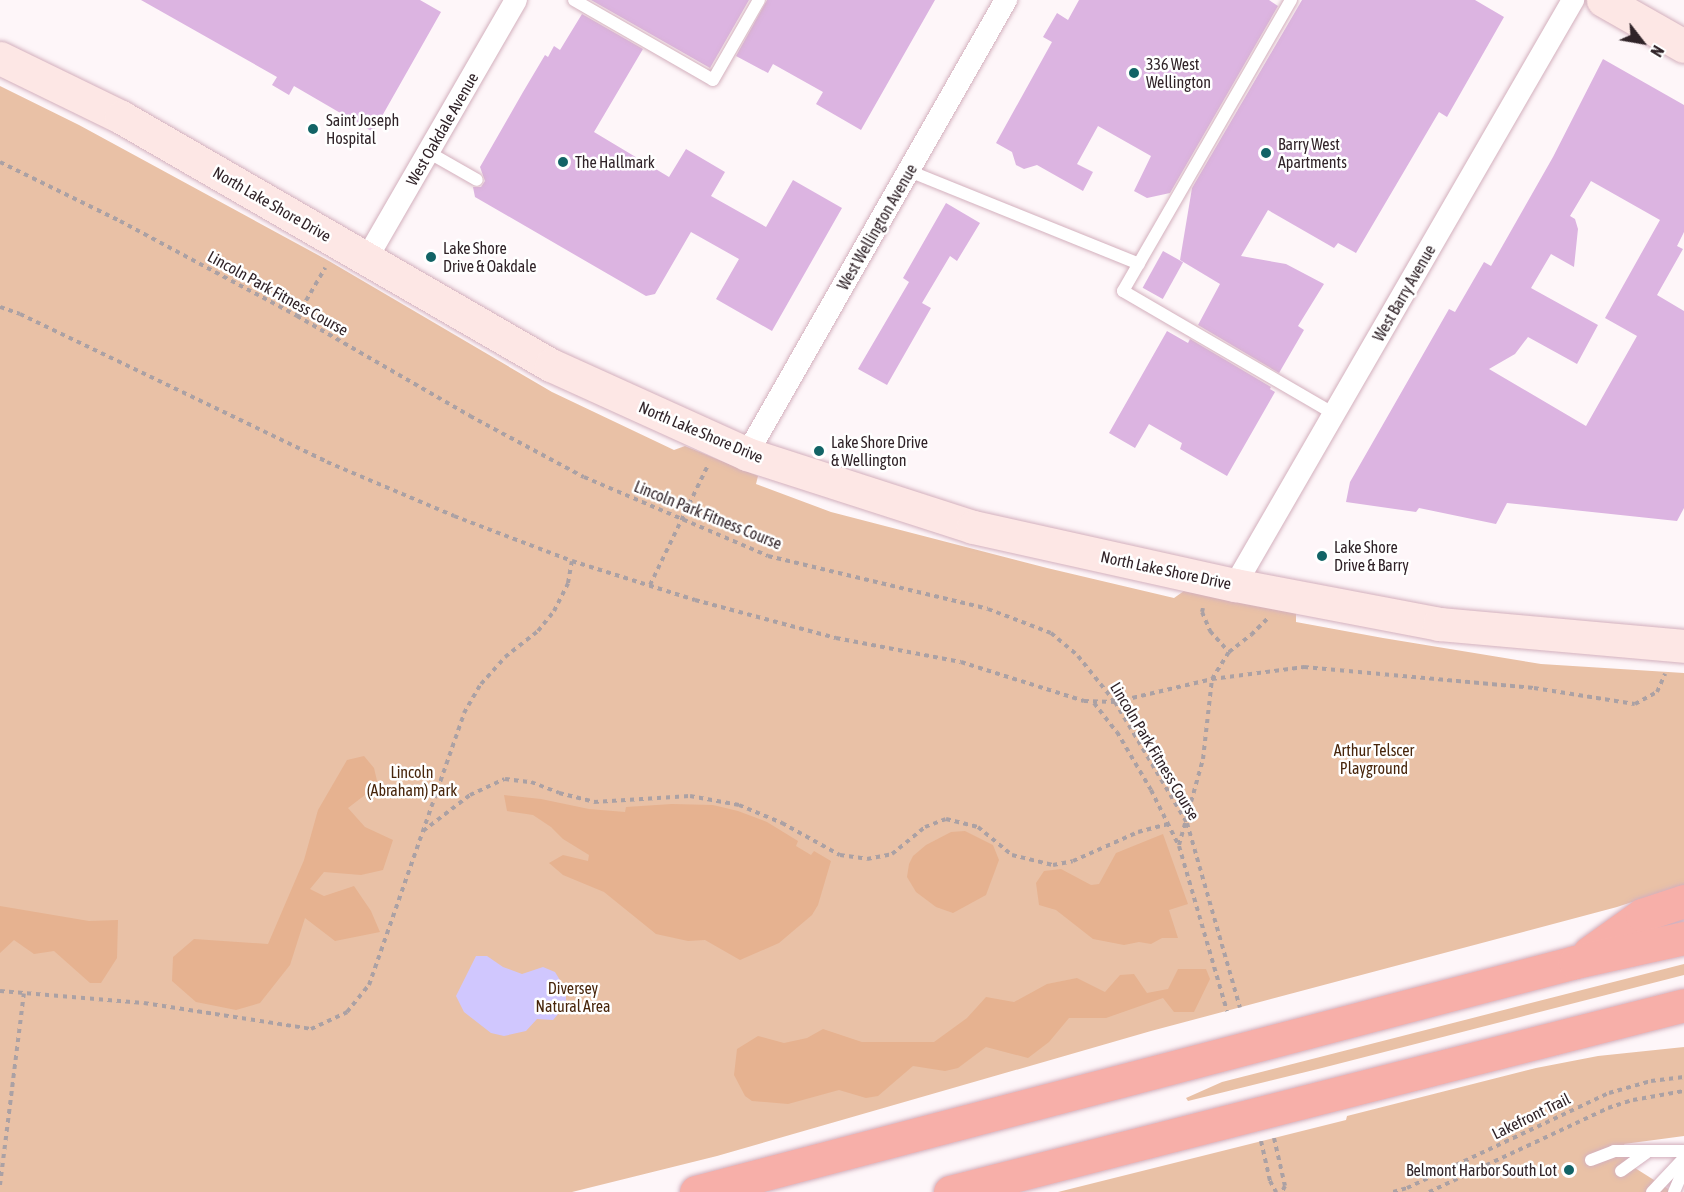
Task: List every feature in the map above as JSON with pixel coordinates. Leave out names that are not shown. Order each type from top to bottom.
[{"type":"highway","points":[[1575,962],[1642,915],[1684,901]]},
{"type":"highway","points":[[696,1192],[1575,962],[1684,938]]},
{"type":"highway","points":[[950,1192],[1684,1005]]},
{"type":"highway","points":[[1628,1018],[1684,1028]]},
{"type":"street","name":"West Oakdale Avenue","points":[[368,258],[516,0]]},
{"type":"street","name":"West Wellington Avenue","points":[[747,454],[1006,0]]},
{"type":"street","name":"West Barry Avenue","points":[[1235,585],[1573,0]]},
{"type":"street","points":[[1603,0],[1684,46]]},
{"type":"street","name":"North Lake Shore Drive","points":[[0,58],[120,117],[551,365],[747,454],[972,527],[1235,585],[1439,624],[1684,646]]},
{"type":"lane","points":[[573,0],[713,80],[759,0]]},
{"type":"lane","points":[[1290,0],[1123,291],[1334,414]]},
{"type":"lane","points":[[428,152],[477,180]]},
{"type":"lane","points":[[909,171],[1138,264]]},
{"type":"lane","points":[[1591,1160],[1614,1151],[1646,1153],[1684,1151]]},
{"type":"lane","points":[[1621,1170],[1646,1153]]},
{"type":"lane","points":[[1652,1192],[1684,1158]]},
{"type":"lane","points":[[1674,1192],[1684,1169]]},
{"type":"path","name":"Lincoln Park Fitness Course","points":[[0,162],[120,221],[297,316],[470,416],[584,477],[768,556],[987,609],[1051,633],[1078,656],[1115,702],[1187,823],[1240,1008]]},
{"type":"path","points":[[297,316],[329,261]]},
{"type":"path","points":[[0,307],[20,314],[327,462],[454,516],[572,561],[694,600],[836,638],[961,662],[1094,703],[1115,702],[1212,679],[1304,667],[1534,688],[1635,704],[1657,692],[1665,673]]},
{"type":"path","points":[[650,585],[684,519],[711,458]]},
{"type":"path","points":[[0,991],[144,1003],[311,1029],[347,1012],[369,985],[464,712],[481,684],[505,657],[538,631],[554,611],[568,583],[572,561]]},
{"type":"path","points":[[1204,603],[1202,612],[1210,631],[1229,652]]},
{"type":"path","points":[[1179,846],[1203,759],[1212,679],[1229,652],[1267,621],[1268,615]]},
{"type":"path","points":[[1094,703],[1117,732],[1151,790],[1179,846],[1227,1011]]},
{"type":"path","points":[[423,831],[470,795],[497,782],[511,779],[531,782],[559,794],[594,802],[690,796],[739,805],[782,823],[840,855],[867,859],[892,854],[925,827],[946,819],[978,827],[1012,855],[1053,865],[1073,861],[1138,832],[1168,824]]},
{"type":"path","points":[[0,1185],[24,993]]},
{"type":"path","name":"Lakefront Trail","points":[[1393,1192],[1407,1188],[1609,1093],[1651,1081],[1684,1077]]},
{"type":"path","name":"Lakefront Trail","points":[[1429,1192],[1608,1108],[1633,1100],[1684,1091]]},
{"type":"path","points":[[1274,1138],[1285,1186],[1282,1192]]},
{"type":"path","points":[[1261,1141],[1270,1181],[1276,1192]]},
{"type":"green space","name":"Lincoln (Abraham) Park","points":[[0,86],[79,125],[329,261],[552,392],[674,450],[685,446],[758,476],[756,484],[831,512],[1174,598],[1184,591],[1296,613],[1296,622],[1541,664],[1684,673],[1684,885],[1617,907],[1151,1031],[717,1156],[572,1192],[0,1192]]},
{"type":"green space","points":[[1684,964],[1684,975],[1322,1068],[1188,1101],[1186,1098],[1222,1082]]},
{"type":"green space","points":[[1684,1047],[1684,1136],[1624,1144],[1635,1168],[1673,1192],[1058,1192],[1346,1120],[1347,1116],[1536,1068],[1598,1056]]},
{"type":"shaded area","points":[[364,756],[374,768],[378,785],[348,808],[365,827],[393,840],[383,870],[361,875],[324,872],[310,889],[324,896],[354,886],[371,911],[380,932],[335,941],[305,918],[290,965],[260,1003],[236,1010],[196,1002],[172,981],[173,957],[194,939],[268,944],[304,860],[318,810],[347,760]]},
{"type":"shaded area","points":[[504,795],[541,799],[589,809],[625,812],[626,807],[672,804],[713,805],[767,822],[798,841],[796,846],[811,855],[814,851],[831,861],[818,905],[812,915],[779,943],[740,960],[705,940],[688,941],[656,934],[604,892],[563,875],[549,863],[563,855],[588,861],[589,855],[563,839],[551,827],[533,815],[507,811]]},
{"type":"shaded area","points":[[965,831],[993,845],[999,860],[986,895],[953,913],[936,907],[916,892],[907,877],[913,856],[926,845],[951,832]]},
{"type":"shaded area","points":[[1163,834],[1188,904],[1169,910],[1178,938],[1162,938],[1151,944],[1139,942],[1124,945],[1093,939],[1056,910],[1039,905],[1036,883],[1044,871],[1061,869],[1091,885],[1099,884],[1116,853]]},
{"type":"shaded area","points":[[0,906],[89,921],[118,920],[117,958],[101,983],[90,983],[54,951],[34,954],[14,940],[0,953]]},
{"type":"shaded area","points":[[476,956],[487,956],[503,967],[522,974],[543,967],[555,972],[566,990],[566,1005],[553,1020],[537,1019],[526,1031],[504,1036],[491,1033],[464,1012],[456,996]]},
{"type":"shaded area","points":[[1178,969],[1206,969],[1210,979],[1194,1012],[1174,1012],[1163,998],[1106,1018],[1069,1018],[1049,1042],[1028,1058],[986,1047],[958,1068],[945,1071],[913,1066],[878,1096],[866,1098],[839,1090],[788,1104],[752,1101],[745,1096],[734,1075],[737,1049],[758,1036],[784,1043],[807,1038],[823,1029],[862,1042],[934,1042],[967,1018],[986,997],[1014,1002],[1047,984],[1077,978],[1105,992],[1120,975],[1134,974],[1147,993],[1168,989]]},
{"type":"building","points":[[141,0],[420,0],[441,12],[373,132],[294,86],[289,95],[272,85],[277,77]]},
{"type":"building","points":[[591,0],[749,0],[710,68]]},
{"type":"building","points":[[767,0],[935,0],[861,130],[816,104],[823,92],[773,64],[768,73],[736,56]]},
{"type":"building","name":"336 West Wellington","points":[[1079,0],[1269,0],[1278,6],[1170,193],[1147,198],[1134,191],[1151,156],[1098,126],[1077,164],[1093,172],[1083,191],[1037,165],[1024,169],[1016,165],[1012,152],[996,143],[1052,42],[1043,37],[1057,13],[1068,20]]},
{"type":"building","points":[[1302,0],[1475,0],[1504,17],[1447,117],[1439,112],[1356,253],[1338,243],[1334,248],[1268,210],[1241,256],[1286,264],[1324,284],[1298,326],[1304,330],[1279,373],[1198,325],[1220,284],[1180,260],[1192,188]]},
{"type":"building","name":"The Hallmark","points":[[582,14],[643,49],[594,132],[669,177],[686,149],[725,172],[711,196],[766,227],[793,180],[842,208],[772,331],[716,299],[739,259],[691,232],[655,294],[646,296],[475,197],[473,187],[481,187],[485,181],[480,167],[523,92],[545,55],[548,57],[554,46],[560,50]]},
{"type":"building","points":[[1603,59],[1684,105],[1684,232],[1677,246],[1683,249],[1657,295],[1684,311],[1684,508],[1677,521],[1507,503],[1496,524],[1419,508],[1416,512],[1346,502],[1350,482],[1449,309],[1455,312],[1484,262],[1491,266],[1553,157]],"holes":[[[1591,181],[1660,220],[1605,318],[1637,336],[1586,426],[1489,369],[1515,354],[1528,337],[1577,364],[1598,325],[1531,288],[1551,254],[1574,267],[1578,229],[1575,219],[1570,216]]]},
{"type":"building","points":[[946,203],[980,223],[957,261],[950,256],[922,303],[931,308],[887,385],[858,369],[909,282],[903,278]]},
{"type":"building","points":[[1163,251],[1183,262],[1163,299],[1143,288]]},
{"type":"building","points":[[1167,331],[1188,343],[1190,339],[1271,387],[1270,389],[1275,392],[1227,476],[1180,449],[1182,443],[1149,424],[1135,448],[1109,433]]},
{"type":"place","name":"336 West Wellington","points":[[1134,73]]},
{"type":"place","name":"Saint Joseph Hospital","points":[[313,129]]},
{"type":"place","name":"Barry West Apartments","points":[[1266,153]]},
{"type":"place","name":"The Hallmark","points":[[563,162]]},
{"type":"place","name":"Lake Shore Drive & Oakdale","points":[[431,257]]},
{"type":"place","name":"Lake Shore Drive & Wellington","points":[[819,451]]},
{"type":"place","name":"Lake Shore Drive & Barry","points":[[1322,556]]},
{"type":"place","name":"Belmont Harbor South Lot","points":[[1569,1170]]},
{"type":"park label","name":"Arthur Telscer Playground","points":[[1374,759]]},
{"type":"park label","name":"Diversey Natural Area","points":[[573,997]]}]
